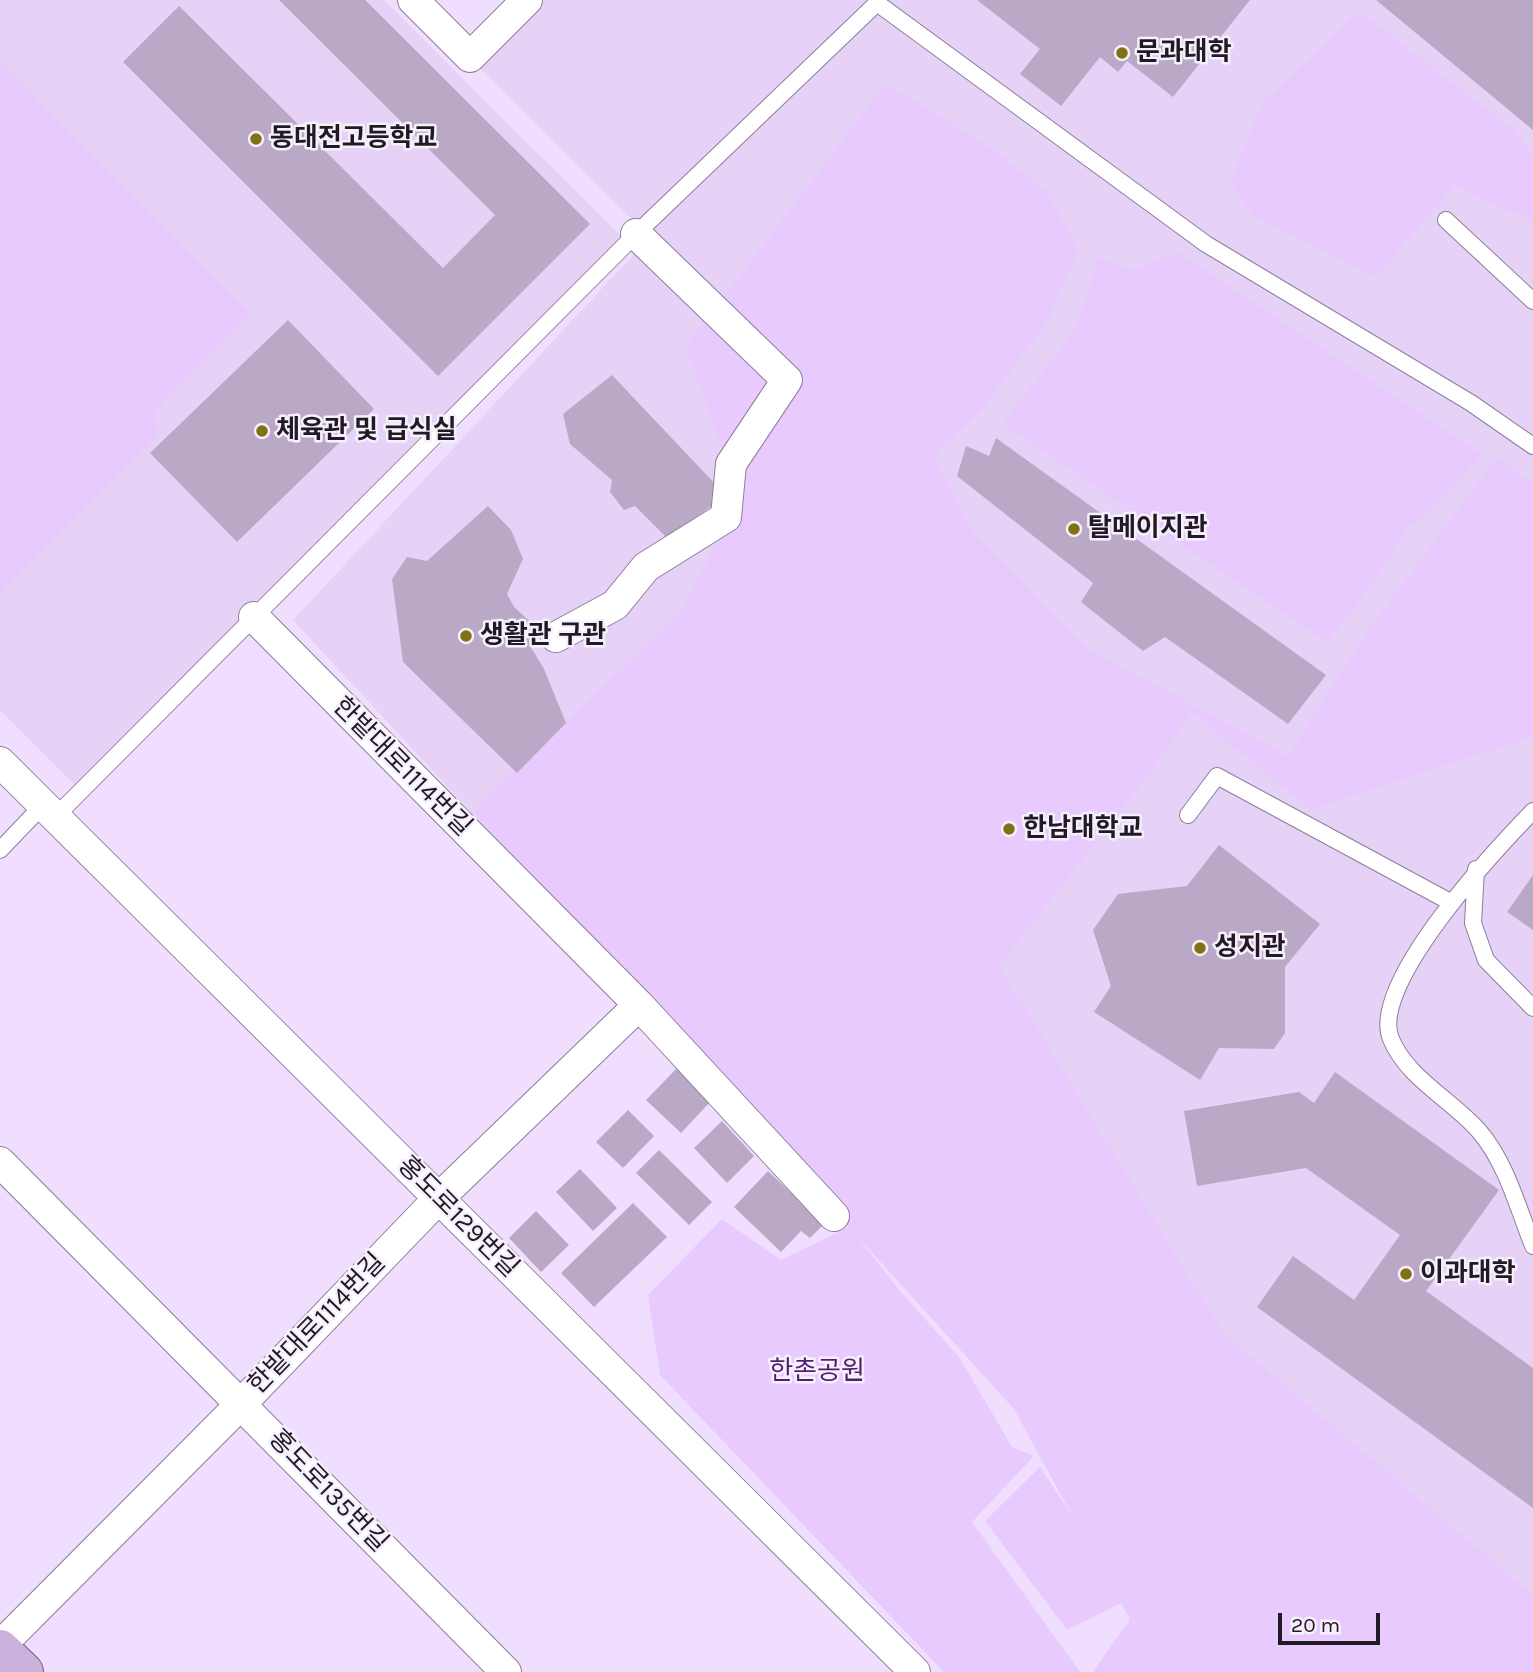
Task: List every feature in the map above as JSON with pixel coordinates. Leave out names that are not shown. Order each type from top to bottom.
[{"type":"main road","points":[[0,1647],[24,1672]]},
{"type":"street","points":[[413,0],[470,57],[527,0]]},
{"type":"street","points":[[556,637],[615,605],[646,567],[726,517],[731,464],[787,380],[636,234]]},
{"type":"street","name":"한밭대로1114번길","points":[[254,617],[639,1006],[834,1216]]},
{"type":"street","name":"홍도로129번길","points":[[0,762],[915,1672]]},
{"type":"street","name":"한밭대로1114번길","points":[[0,1647],[242,1403],[439,1198],[639,1006]]},
{"type":"street","name":"홍도로135번길","points":[[0,1162],[506,1672]]},
{"type":"lane","points":[[0,850],[49,811],[254,617],[636,234],[876,1],[1206,244],[1471,402],[1533,446]]},
{"type":"lane","points":[[1446,220],[1533,301]]},
{"type":"lane","points":[[1188,815],[1217,776],[1452,903]]},
{"type":"lane","points":[[1533,811],[1476,869],[1420,944],[1391,1007],[1390,1037],[1414,1072],[1479,1131],[1498,1159],[1533,1246]]},
{"type":"lane","points":[[1476,869],[1472,923],[1486,960],[1533,1008]]},
{"type":"shaded area","points":[[0,0],[384,0],[622,237],[75,785],[0,710]]},
{"type":"shaded area","name":"한남대학교","points":[[544,0],[1533,0],[1533,1672],[1134,1624],[1015,1409],[679,1037],[293,620],[650,237],[478,67]]},
{"type":"green space","points":[[1359,11],[1515,131],[1533,153],[1533,222],[1455,185],[1376,277],[1253,216],[1230,182],[1263,103]]},
{"type":"green space","points":[[0,62],[251,314],[155,411],[159,435],[0,594]]},
{"type":"green space","name":"한촌공원","points":[[886,83],[996,151],[1048,193],[1078,250],[1048,321],[983,408],[933,457],[972,531],[1089,649],[1288,756],[1364,636],[1497,457],[1533,483],[1533,737],[1310,810],[1192,712],[1147,777],[999,966],[1224,1334],[1533,1595],[1533,1672],[1093,1672],[1130,1619],[1121,1603],[1067,1630],[985,1521],[1040,1467],[1073,1517],[1014,1409],[856,1235],[899,1290],[959,1357],[1012,1447],[1034,1456],[972,1522],[1080,1672],[944,1672],[660,1375],[648,1295],[722,1219],[781,1260],[849,1227],[473,811],[679,613],[740,502],[686,347]]},
{"type":"green space","points":[[1177,252],[1482,454],[1440,502],[1408,529],[1371,586],[1327,642],[1002,424],[1076,328],[1098,257],[1133,271]]},
{"type":"building","name":"동대전고등학교","points":[[279,0],[365,0],[590,224],[438,376],[123,62],[179,6],[443,268],[495,215]]},
{"type":"building","name":"문과대학","points":[[977,0],[1250,0],[1173,97],[1127,61],[1118,72],[1100,57],[1061,106],[1020,74],[1040,49]]},
{"type":"building","points":[[1376,0],[1533,0],[1533,130]]},
{"type":"building","name":"체육관 및 급식실","points":[[288,320],[374,409],[237,542],[150,453]]},
{"type":"building","points":[[612,375],[718,487],[717,502],[667,538],[635,506],[624,510],[610,492],[612,480],[570,444],[563,414]]},
{"type":"building","name":"탈메이지관","points":[[996,438],[1326,675],[1288,724],[1165,637],[1143,651],[1081,602],[1093,583],[957,476],[966,446],[989,456]]},
{"type":"building","name":"생활관 구관","points":[[488,506],[511,530],[523,559],[507,594],[514,607],[537,628],[529,644],[544,669],[566,723],[517,773],[403,662],[392,579],[407,557],[427,561]]},
{"type":"building","name":"성지관","points":[[1219,845],[1320,924],[1285,967],[1285,1033],[1274,1049],[1219,1048],[1200,1080],[1094,1012],[1111,986],[1093,930],[1118,894],[1187,886]]},
{"type":"building","points":[[1533,875],[1533,930],[1507,912]]},
{"type":"building","points":[[678,1067],[712,1100],[681,1133],[646,1100]]},
{"type":"building","name":"이과대학","points":[[1335,1072],[1499,1190],[1426,1291],[1533,1368],[1533,1508],[1257,1307],[1293,1256],[1354,1300],[1400,1235],[1306,1168],[1197,1186],[1184,1111],[1299,1092],[1314,1103]]},
{"type":"building","points":[[628,1110],[654,1136],[623,1168],[596,1142]]},
{"type":"building","points":[[722,1121],[754,1156],[727,1183],[694,1148]]},
{"type":"building","points":[[659,1150],[712,1202],[689,1225],[636,1173]]},
{"type":"building","points":[[580,1169],[617,1208],[593,1231],[556,1192]]},
{"type":"building","points":[[768,1171],[824,1224],[810,1238],[801,1231],[781,1252],[734,1207]]},
{"type":"building","points":[[633,1203],[667,1237],[594,1307],[561,1273]]},
{"type":"building","points":[[536,1211],[569,1245],[541,1272],[509,1238]]},
{"type":"place","name":"문과대학","points":[[1122,53]]},
{"type":"place","name":"동대전고등학교","points":[[256,139]]},
{"type":"place","name":"체육관 및 급식실","points":[[262,431]]},
{"type":"place","name":"탈메이지관","points":[[1074,529]]},
{"type":"place","name":"생활관 구관","points":[[466,636]]},
{"type":"place","name":"한남대학교","points":[[1009,829]]},
{"type":"place","name":"성지관","points":[[1200,948]]},
{"type":"place","name":"이과대학","points":[[1406,1274]]}]
